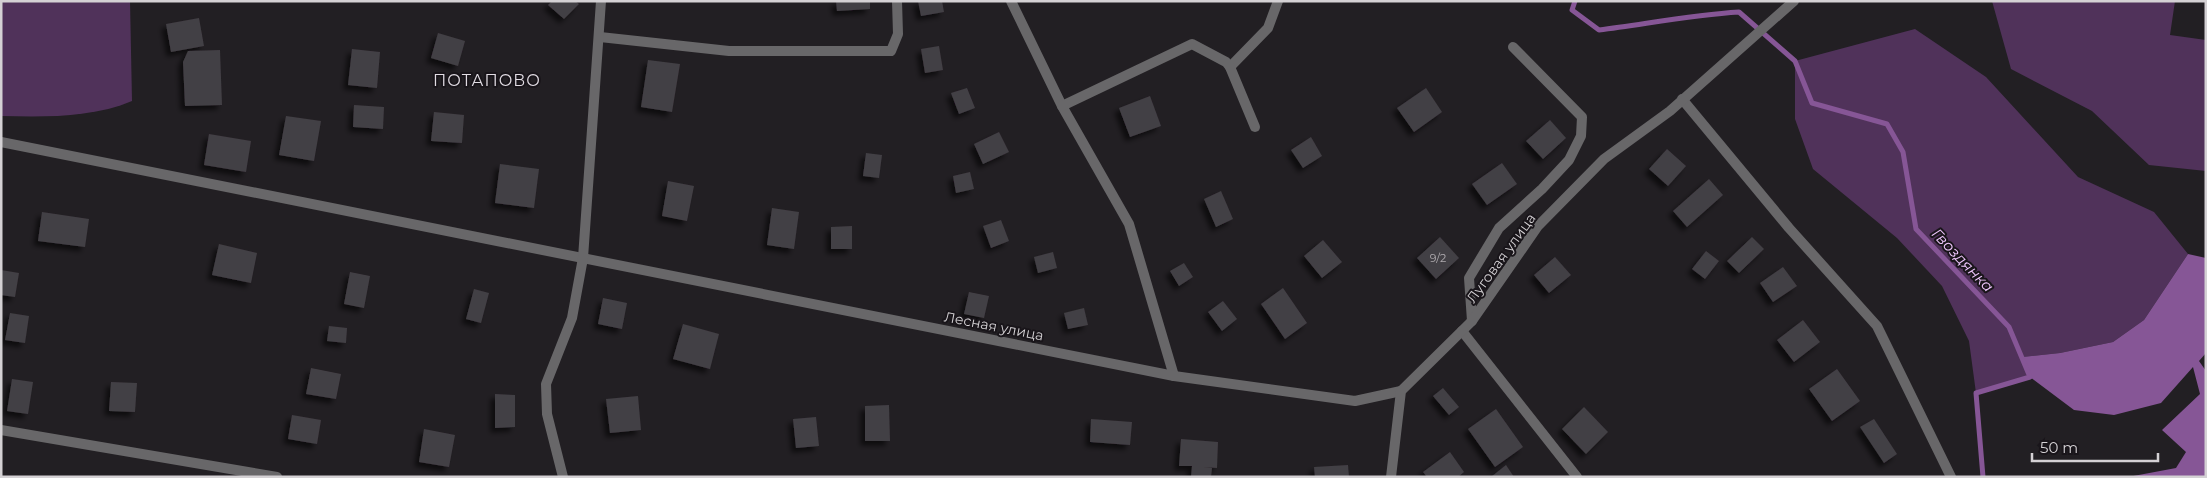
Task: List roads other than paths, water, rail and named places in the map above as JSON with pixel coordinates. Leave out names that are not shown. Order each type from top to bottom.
[{"type":"street","points":[[563,477],[547,414],[546,384],[572,318],[583,258],[600,37],[601,1]]},
{"type":"street","points":[[600,37],[729,50],[891,51],[898,34],[897,1]]},
{"type":"street","points":[[1011,1],[1062,106],[1129,224],[1174,376]]},
{"type":"street","points":[[1230,67],[1268,28],[1278,1]]},
{"type":"street","name":"Луговая улица","points":[[1401,392],[1472,321],[1538,226],[1604,159],[1682,99],[1794,1]]},
{"type":"street","points":[[1062,106],[1192,44],[1226,62],[1230,67],[1255,128]]},
{"type":"street","points":[[1472,321],[1469,278],[1499,228],[1542,189],[1569,160],[1581,136],[1582,117],[1513,47]]},
{"type":"street","points":[[1682,99],[1789,228],[1877,326],[1951,477]]},
{"type":"street","name":"Лесная улица","points":[[1,142],[1174,376],[1355,401],[1401,392]]},
{"type":"street","points":[[1462,331],[1577,477]]},
{"type":"street","points":[[1390,477],[1401,392]]},
{"type":"street","points":[[1,430],[277,477]]},
{"type":"waterway","name":"Гвоздянка","points":[[1575,1],[1572,10],[1599,30],[1686,17],[1739,12],[1795,61],[1812,103],[1887,124],[1903,152],[1916,229],[2009,327],[2030,377],[1976,393],[1983,477]]},
{"type":"district","name":"ПОТАПОВО","points":[[487,80]]}]
